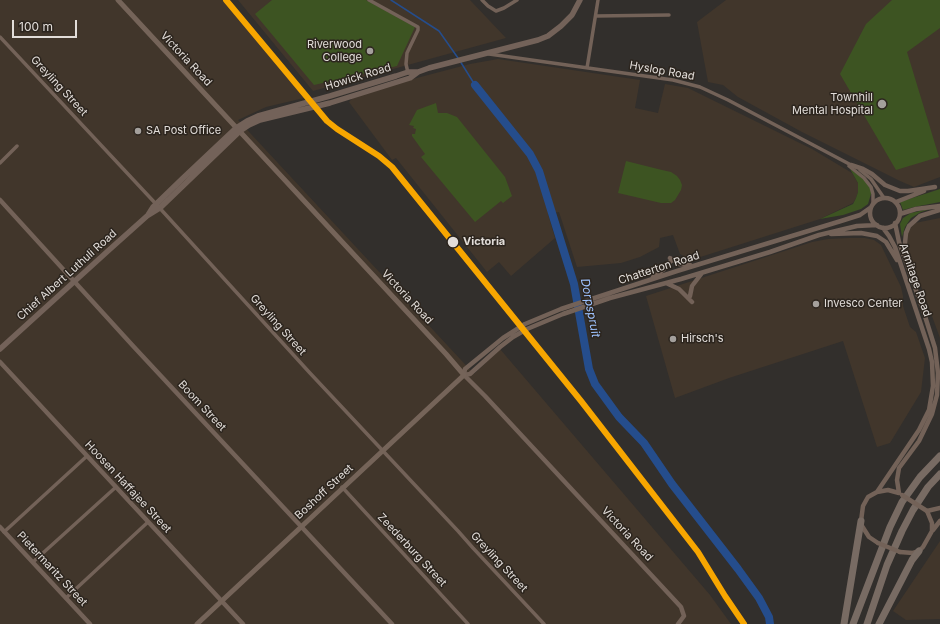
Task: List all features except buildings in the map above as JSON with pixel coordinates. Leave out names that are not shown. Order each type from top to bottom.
[{"type":"highway","points":[[853,624],[876,560],[902,502],[920,477],[940,456]]},
{"type":"highway","points":[[866,624],[887,565],[902,531],[913,510],[928,487],[940,474]]},
{"type":"highway","points":[[844,624],[861,521]]},
{"type":"highway","points":[[879,624],[918,551]]},
{"type":"main road","name":"Victoria Road","points":[[118,0],[446,354],[467,372]]},
{"type":"main road","name":"Howick Road","points":[[238,129],[258,116],[295,108],[330,103],[443,64],[528,44],[548,36],[566,20],[580,0]]},
{"type":"main road","name":"Howick Road","points":[[295,108],[330,96],[409,75]]},
{"type":"main road","name":"Chief Albert Luthuli Road","points":[[0,349],[158,206],[238,129]]},
{"type":"main road","name":"Boshoff Street","points":[[196,624],[467,372]]},
{"type":"street","points":[[369,0],[418,28],[407,53],[406,64],[409,75]]},
{"type":"street","points":[[482,0],[496,11],[517,0]]},
{"type":"street","points":[[587,68],[598,0]]},
{"type":"street","points":[[596,16],[668,16]]},
{"type":"street","name":"Greyling Street","points":[[0,37],[52,91],[309,372],[544,624]]},
{"type":"street","name":"Hyslop Road","points":[[487,54],[673,80],[700,88],[728,100],[863,171],[871,179],[884,198]]},
{"type":"street","points":[[0,163],[17,146]]},
{"type":"street","name":"Hyslop Road","points":[[841,160],[868,182],[873,190],[872,206]]},
{"type":"street","points":[[851,165],[863,169],[872,174],[885,185],[900,191],[938,187]]},
{"type":"street","points":[[896,202],[938,187]]},
{"type":"street","points":[[878,199],[891,199],[896,202],[900,214],[895,223],[889,227],[882,228],[872,220],[872,206],[878,199]]},
{"type":"street","name":"Boom Street","points":[[0,200],[392,624]]},
{"type":"street","name":"Chatterton Road","points":[[591,302],[647,281],[841,222],[860,215],[872,206]]},
{"type":"street","points":[[900,214],[916,209],[940,206]]},
{"type":"street","points":[[904,256],[906,233],[910,226],[920,216],[940,210]]},
{"type":"street","name":"Armitage Road","points":[[895,223],[904,256],[924,313],[934,348],[937,361],[938,384],[937,395],[929,422],[919,441],[899,468],[897,480],[900,494]]},
{"type":"street","name":"Chatterton Road","points":[[467,372],[510,333],[562,311],[702,273],[819,235],[857,226],[877,225]]},
{"type":"street","name":"Armitage Road","points":[[876,492],[919,430],[929,410],[933,386],[932,362],[929,349],[891,240],[882,228]]},
{"type":"street","points":[[819,235],[861,233],[877,236],[886,242],[900,265]]},
{"type":"street","points":[[647,281],[660,272],[671,259],[682,264],[697,265]]},
{"type":"street","points":[[690,296],[692,286],[702,273]]},
{"type":"street","points":[[666,283],[679,289],[692,302]]},
{"type":"street","name":"Hoosen Haffajee Street","points":[[0,362],[243,624]]},
{"type":"street","name":"Victoria Road","points":[[467,372],[485,396],[681,607],[684,616],[678,624]]},
{"type":"street","points":[[4,532],[87,456]]},
{"type":"street","points":[[34,562],[116,487]]},
{"type":"street","name":"Zeederburg Street","points":[[342,488],[468,624]]},
{"type":"street","points":[[932,531],[932,523],[927,511],[900,494],[888,490],[876,492],[868,497],[861,512],[861,521],[865,532],[869,537],[878,543],[900,552],[908,553],[918,551],[927,542],[932,531],[940,521]]},
{"type":"street","points":[[927,511],[940,508]]},
{"type":"street","points":[[66,598],[148,522]]},
{"type":"street","name":"Pietermaritz Street","points":[[0,527],[90,624]]},
{"type":"shaded area","points":[[0,0],[230,0],[304,98],[266,107],[238,120],[474,374],[500,349],[710,595],[731,624],[0,624]]},
{"type":"shaded area","name":"Riverwood College","points":[[238,0],[470,0],[506,38],[313,91]]},
{"type":"shaded area","points":[[726,0],[940,0],[940,177],[914,187],[802,132],[738,97],[723,85],[708,82],[697,22]]},
{"type":"shaded area","points":[[498,59],[640,80],[635,108],[658,113],[665,84],[688,88],[812,149],[852,173],[858,183],[856,198],[853,203],[820,219],[691,260],[680,254],[673,235],[660,238],[659,247],[640,257],[621,263],[577,267],[559,212],[548,214],[555,238],[511,276],[499,262],[487,272],[396,158],[392,160],[349,102],[356,94],[470,64]]},
{"type":"shaded area","points":[[940,218],[940,338],[907,248],[908,232],[915,223]]},
{"type":"shaded area","points":[[865,238],[874,240],[881,245],[901,287],[903,306],[910,327],[916,332],[925,358],[921,392],[890,443],[877,447],[843,341],[729,378],[675,398],[646,296],[812,242],[828,239]]},
{"type":"shaded area","points":[[940,541],[940,619],[906,620],[893,611]]},
{"type":"green space","name":"Riverwood College","points":[[272,0],[366,0],[415,27],[397,66],[314,85],[255,14]]},
{"type":"green space","points":[[892,0],[940,0],[940,28],[907,52],[939,157],[896,170],[840,74],[866,24]]},
{"type":"green space","points":[[436,103],[438,113],[447,113],[457,117],[505,177],[512,196],[503,203],[501,201],[475,222],[421,157],[425,154],[412,136],[412,134],[415,134],[416,129],[413,128],[414,126],[409,125],[417,110]]},
{"type":"green space","points":[[626,161],[671,172],[677,176],[682,185],[681,190],[675,200],[671,203],[661,203],[618,193]]},
{"type":"green space","points":[[850,169],[867,181],[871,190],[868,204],[861,209],[843,215],[820,219],[853,204],[858,192],[858,183]]},
{"type":"green space","points":[[940,189],[940,202],[903,210],[900,202]]},
{"type":"green space","points":[[934,208],[921,212],[911,218],[905,227],[902,237],[900,224],[903,218],[911,213]]},
{"type":"waterway","name":"Dorpspruit","points":[[391,0],[439,31],[458,58]]},
{"type":"waterway","name":"Dorpspruit","points":[[460,61],[475,85]]},
{"type":"waterway","name":"Dorpspruit","points":[[475,85],[530,154],[539,171],[574,284],[589,369],[595,384],[619,417],[644,443],[672,484],[738,569],[759,598],[769,617],[770,624]]},
{"type":"transit line","points":[[226,0],[327,121],[379,156],[392,167],[581,401],[698,552],[744,624]]},
{"type":"place","name":"Riverwood College","points":[[370,51]]},
{"type":"place","name":"Townhill Mental Hospital","points":[[882,104]]},
{"type":"place","name":"SA Post Office","points":[[138,131]]},
{"type":"place","name":"Victoria","points":[[453,242]]},
{"type":"place","name":"Invesco Center","points":[[816,304]]},
{"type":"place","name":"Hirsch's","points":[[673,339]]}]
